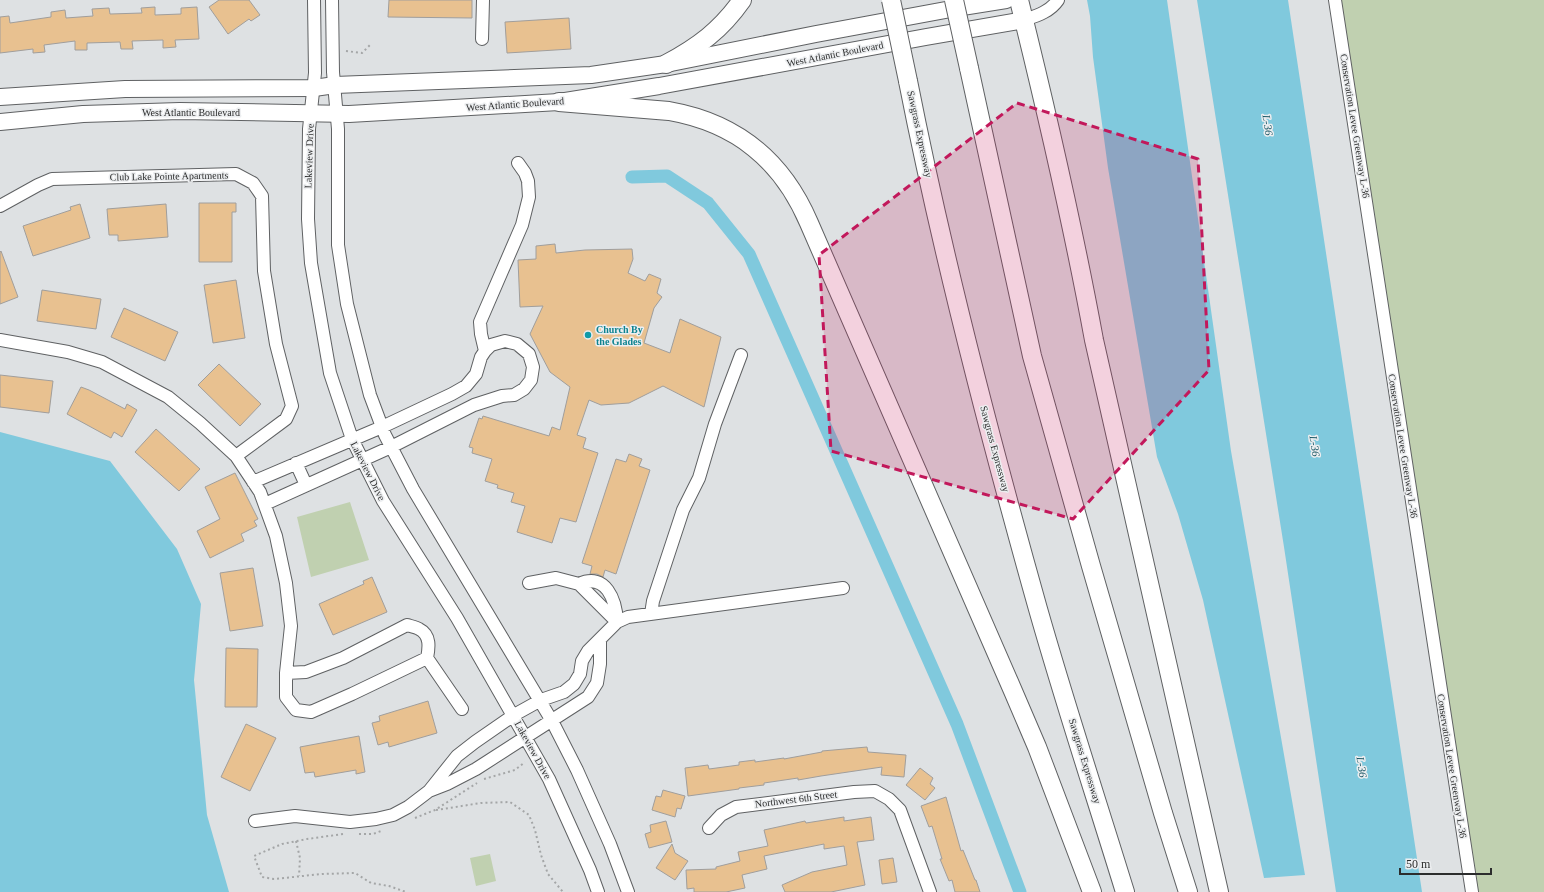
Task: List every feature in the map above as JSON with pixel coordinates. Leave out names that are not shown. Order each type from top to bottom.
[{"type":"highway","points":[[666,64],[693,49],[714,33],[742,0]]},
{"type":"highway","name":"Sawgrass Expressway","points":[[891,0],[919,134],[973,369],[1039,611],[1125,892]]},
{"type":"highway","points":[[954,0],[1032,356],[1134,716],[1188,892]]},
{"type":"highway","points":[[1019,0],[1077,254],[1094,340],[1219,892]]},
{"type":"highway","points":[[559,102],[669,111],[707,121],[749,143],[773,165],[794,192],[810,223],[1013,691],[1048,775],[1092,892]]},
{"type":"main road","points":[[0,97],[125,89],[314,88],[335,85],[591,75],[666,64],[950,8],[1006,0]]},
{"type":"main road","name":"West Atlantic Boulevard","points":[[0,122],[82,114],[180,111],[311,114],[559,102],[659,86],[926,36],[1024,20]]},
{"type":"street","name":"Lakeview Drive","points":[[314,0],[315,73],[309,129],[308,219],[311,263],[323,340],[330,373],[352,439],[383,501],[457,618],[526,736],[549,779],[590,870],[598,892]]},
{"type":"street","points":[[332,0],[338,129],[338,245],[347,304],[370,396],[391,447],[413,489],[541,700],[552,721],[577,770],[610,844],[628,892]]},
{"type":"street","points":[[482,39],[483,0]]},
{"type":"street","points":[[1024,20],[1042,14],[1050,9],[1058,0]]},
{"type":"street","name":"Conservation Levee Greenway L-36","points":[[1335,0],[1472,892]]},
{"type":"street","points":[[485,351],[480,322],[522,225],[529,197],[528,181],[525,173],[518,163]]},
{"type":"street","name":"Club Lake Pointe Apartments","points":[[0,206],[52,179],[236,174],[253,183],[262,196],[264,271],[276,344],[292,406],[286,419],[236,456]]},
{"type":"street","points":[[0,340],[68,352],[102,362],[168,397],[200,423],[236,456],[260,492],[276,536],[286,583],[291,626],[286,673],[286,697],[296,710],[311,712],[427,658]]},
{"type":"street","points":[[253,482],[382,427],[466,386],[476,374],[481,357],[491,345],[505,341],[517,344],[529,354],[533,367],[531,380],[524,389],[514,395],[486,400],[391,447],[265,504]]},
{"type":"street","points":[[651,614],[653,601],[683,510],[699,478],[715,424],[741,355]]},
{"type":"street","points":[[296,463],[306,485]]},
{"type":"street","points":[[529,583],[556,578],[579,584],[586,581],[592,581],[602,584],[609,591],[614,601],[617,622]]},
{"type":"street","points":[[255,821],[295,816],[350,822],[376,819],[393,815],[408,807],[429,791],[457,756],[514,715],[541,700],[564,692],[574,684],[580,674],[582,661],[588,651],[617,622],[628,617],[843,588]]},
{"type":"street","points":[[286,673],[306,672],[328,664],[343,658],[407,625],[420,629],[426,636],[430,646],[427,658],[462,709]]},
{"type":"street","points":[[429,791],[447,784],[476,769],[588,697],[597,683],[600,664],[600,640]]},
{"type":"street","points":[[464,751],[476,769]]},
{"type":"street","name":"Northwest 6th Street","points":[[710,828],[721,815],[736,806],[854,792],[875,791],[889,799],[900,810],[930,892]]},
{"type":"path","points":[[346,51],[362,53],[370,45]]},
{"type":"path","points":[[409,820],[435,810],[482,780],[515,770],[526,761]]},
{"type":"path","points":[[435,810],[444,810],[481,803],[510,802],[529,815],[548,874],[563,892]]},
{"type":"path","points":[[357,834],[373,834],[385,830]]},
{"type":"path","points":[[349,834],[282,844],[254,856],[262,877],[274,879],[355,873],[371,883],[389,886],[406,892]]},
{"type":"path","points":[[296,841],[300,858],[299,876]]},
{"type":"highlighted area","points":[[1017,103],[1198,159],[1209,370],[1073,519],[831,451],[819,255]]},
{"type":"green space","points":[[1335,0],[1544,0],[1544,892],[1472,892]]},
{"type":"green space","points":[[350,502],[369,560],[311,577],[297,517]]},
{"type":"green space","points":[[490,854],[496,881],[476,886],[470,858]]},
{"type":"water","points":[[1087,0],[1167,0],[1231,451],[1305,875],[1264,878],[1203,600],[1178,514],[1157,457],[1108,168]]},
{"type":"water","name":"L-36","points":[[1197,0],[1288,0],[1422,892],[1336,892],[1284,547]]},
{"type":"water","points":[[0,432],[110,461],[177,549],[201,604],[194,680],[207,815],[229,892],[0,892]]},
{"type":"building","points":[[219,0],[249,0],[260,15],[251,21],[249,19],[228,34],[209,7]]},
{"type":"building","points":[[389,0],[472,0],[472,18],[388,17]]},
{"type":"building","points":[[155,7],[155,15],[181,14],[181,8],[197,7],[199,39],[175,40],[176,47],[163,48],[163,40],[132,41],[133,49],[121,49],[120,42],[87,43],[87,50],[75,50],[75,41],[44,45],[45,52],[33,53],[33,49],[0,53],[0,17],[9,16],[10,23],[51,17],[51,12],[65,10],[66,18],[93,16],[92,9],[109,8],[110,14],[142,13],[141,8]]},
{"type":"building","points":[[569,18],[571,49],[507,53],[505,22]]},
{"type":"building","points":[[199,203],[236,203],[236,212],[232,212],[232,262],[199,262]]},
{"type":"building","points":[[80,204],[90,238],[33,256],[23,226],[71,210],[70,207]]},
{"type":"building","points":[[166,204],[168,237],[118,241],[118,235],[109,235],[107,209]]},
{"type":"building","name":"Church By the Glades","points":[[555,244],[556,253],[585,250],[632,249],[633,259],[628,273],[645,281],[649,274],[661,279],[657,293],[662,297],[654,308],[644,343],[670,353],[680,319],[721,337],[704,407],[663,386],[629,403],[601,405],[589,400],[577,435],[586,438],[583,448],[598,453],[576,522],[560,518],[552,543],[517,532],[525,506],[511,502],[514,493],[497,488],[498,485],[485,481],[492,459],[472,453],[473,448],[469,447],[479,418],[482,419],[483,416],[549,436],[552,427],[560,430],[570,387],[550,372],[530,334],[543,306],[520,307],[518,260],[536,259],[536,246]]},
{"type":"building","points":[[1,251],[18,297],[0,304],[0,252]]},
{"type":"building","points":[[236,280],[245,338],[213,343],[204,285]]},
{"type":"building","points":[[42,290],[101,299],[96,329],[37,321]]},
{"type":"building","points":[[124,308],[178,332],[165,361],[111,337]]},
{"type":"building","points":[[219,364],[261,404],[240,426],[198,385]]},
{"type":"building","points":[[0,375],[53,381],[49,413],[0,407]]},
{"type":"building","points":[[81,387],[125,409],[127,404],[137,410],[122,437],[114,432],[111,438],[67,414]]},
{"type":"building","points":[[156,429],[200,469],[179,491],[135,452]]},
{"type":"building","points":[[629,454],[642,459],[639,466],[650,470],[616,574],[605,570],[603,577],[597,574],[590,574],[592,566],[582,563],[616,459],[626,462]]},
{"type":"building","points":[[235,473],[258,519],[254,521],[257,526],[241,534],[244,541],[210,558],[197,531],[220,519],[205,487]]},
{"type":"building","points":[[253,568],[263,626],[230,631],[220,573]]},
{"type":"building","points":[[372,577],[387,612],[333,635],[319,604],[364,584],[363,581]]},
{"type":"building","points":[[226,648],[258,649],[257,707],[225,707]]},
{"type":"building","points":[[428,701],[437,733],[389,747],[388,742],[378,745],[372,723],[380,721],[379,716]]},
{"type":"building","points":[[246,724],[276,738],[250,791],[221,777]]},
{"type":"building","points":[[359,736],[365,772],[356,774],[356,770],[315,777],[314,772],[305,773],[300,747]]},
{"type":"building","points":[[867,747],[868,752],[906,755],[904,777],[881,775],[882,767],[798,780],[798,778],[764,783],[764,785],[688,796],[685,768],[708,765],[709,769],[739,765],[739,762],[784,759],[822,751]]},
{"type":"building","points":[[920,768],[933,778],[930,784],[935,788],[925,800],[906,785]]},
{"type":"building","points":[[663,790],[685,796],[681,809],[677,808],[675,817],[652,810],[656,796],[661,797]]},
{"type":"building","points":[[946,797],[961,851],[963,850],[980,892],[955,892],[952,880],[949,881],[940,859],[942,859],[932,826],[929,827],[921,806]]},
{"type":"building","points":[[844,817],[844,821],[871,817],[874,840],[857,842],[865,885],[831,892],[785,892],[782,885],[812,872],[847,865],[844,846],[824,849],[824,844],[764,856],[767,869],[742,875],[745,888],[726,892],[694,892],[694,888],[687,889],[686,870],[716,869],[716,867],[740,861],[738,852],[768,846],[764,830],[805,821],[806,823]]},
{"type":"building","points":[[666,821],[672,842],[649,848],[645,834],[651,832],[650,825]]},
{"type":"building","points":[[672,844],[675,853],[688,861],[675,880],[656,868]]},
{"type":"building","points":[[893,858],[897,882],[882,884],[879,860]]},
{"type":"waterway","points":[[632,177],[667,176],[708,203],[749,254],[957,724],[1020,892]]},
{"type":"place","name":"Church By the Glades","points":[[588,335]]}]
